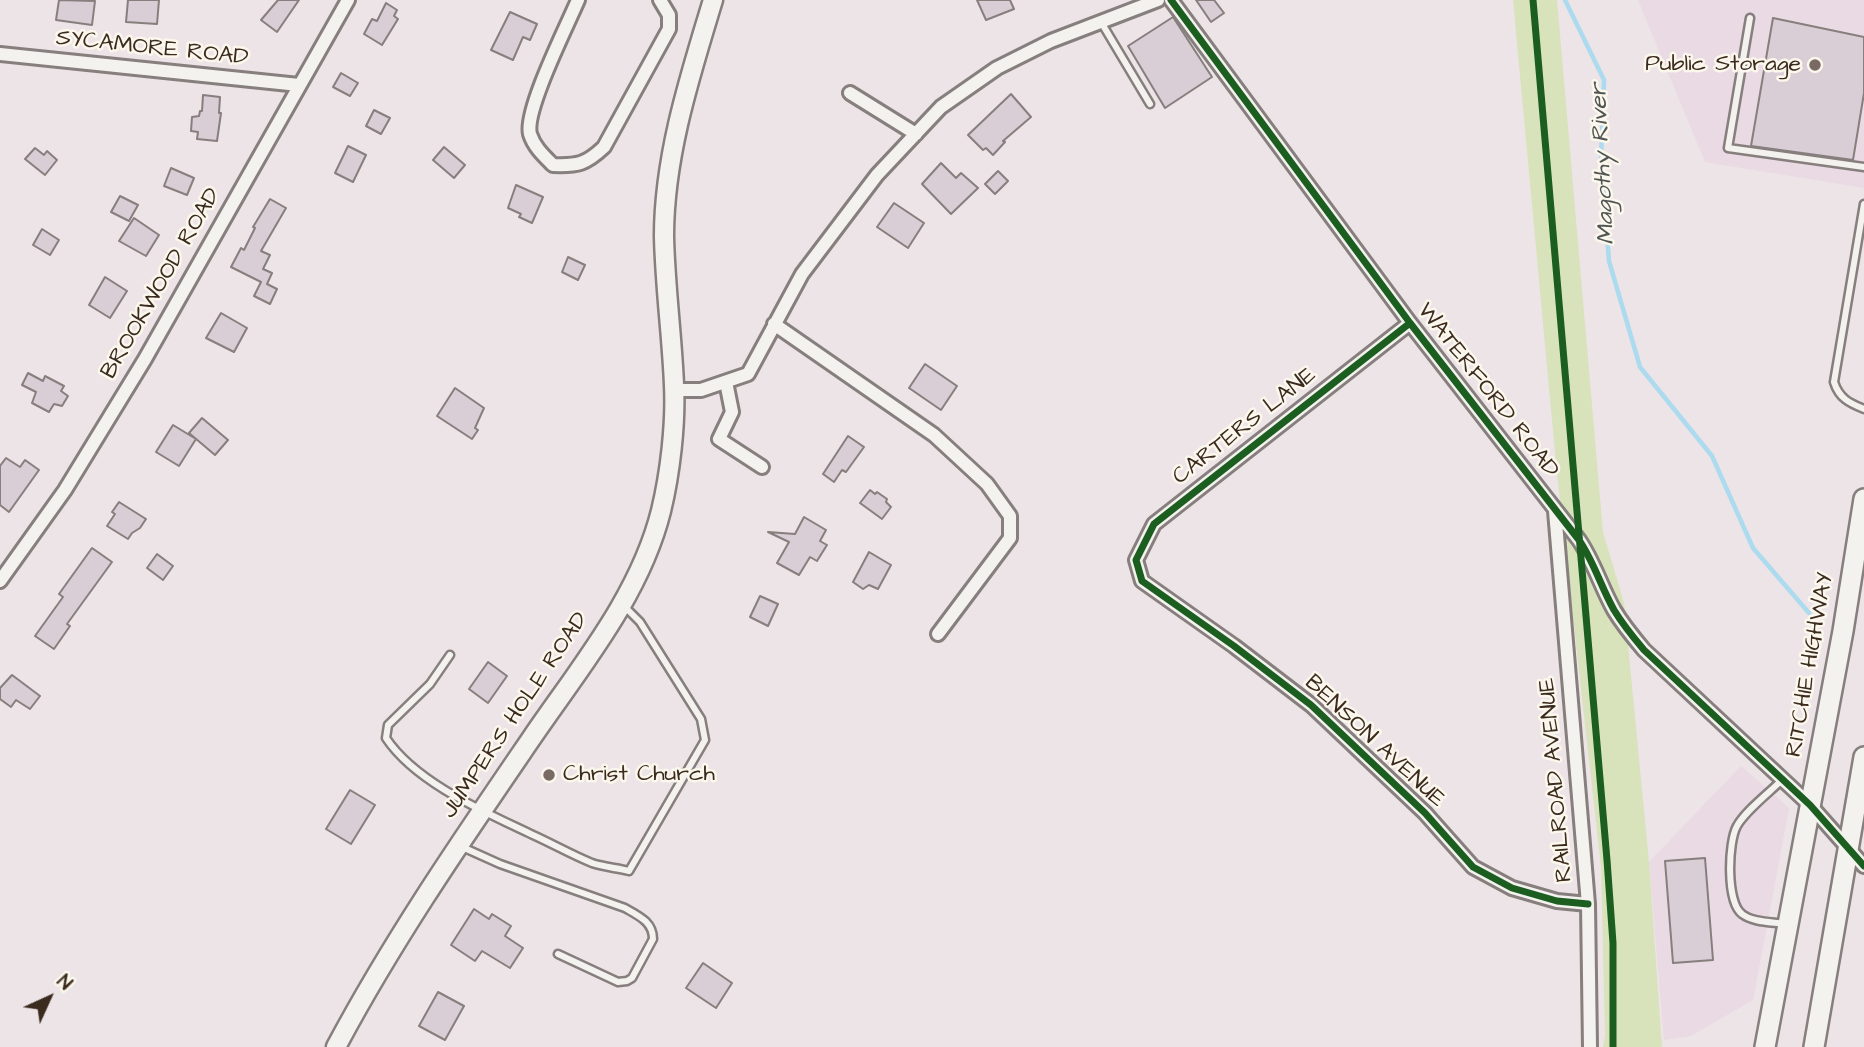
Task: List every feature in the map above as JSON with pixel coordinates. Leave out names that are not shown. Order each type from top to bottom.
[{"type":"main road","name":"JUMPERS HOLE ROAD","points":[[336,1047],[393,945],[621,603],[638,572],[660,513],[671,443],[674,390],[664,238],[666,196],[670,160],[713,0]]},
{"type":"main road","name":"RITCHIE HIGHWAY","points":[[1765,1047],[1843,631],[1864,499]]},
{"type":"main road","points":[[1814,1047],[1864,757]]},
{"type":"street","name":"BROOKWOOD ROAD","points":[[0,581],[65,490],[145,359],[348,0]]},
{"type":"street","points":[[578,0],[531,111],[529,132],[538,150],[553,165],[573,166],[590,160],[604,147],[669,29],[669,15],[660,0]]},
{"type":"street","points":[[674,390],[701,390],[748,374],[802,274],[877,175],[941,107],[997,68],[1051,41],[1158,0]]},
{"type":"street","name":"WATERFORD ROAD","points":[[1171,0],[1410,323],[1592,559],[1612,607],[1644,650],[1810,805],[1864,866]]},
{"type":"street","name":"SYCAMORE ROAD","points":[[0,54],[299,85]]},
{"type":"street","points":[[850,93],[916,134]]},
{"type":"street","name":"CARTERS LANE","points":[[1142,581],[1136,560],[1154,524],[1410,323]]},
{"type":"street","points":[[774,324],[934,435],[987,484],[1010,516],[1010,538],[938,634]]},
{"type":"street","points":[[726,382],[732,412],[719,439],[762,467]]},
{"type":"street","name":"RAILROAD AVENUE","points":[[1555,511],[1588,904],[1590,1047]]},
{"type":"street","name":"BENSON AVENUE","points":[[1142,581],[1311,705],[1425,813],[1473,867],[1512,888],[1557,901],[1588,904]]},
{"type":"lane","points":[[1750,18],[1728,148],[1864,167]]},
{"type":"lane","points":[[1101,22],[1150,104]]},
{"type":"lane","points":[[1864,204],[1834,382],[1837,392],[1845,401],[1864,410]]},
{"type":"lane","points":[[450,655],[430,684],[388,725],[386,738],[404,760],[482,811],[594,864],[629,871],[705,740],[701,719],[640,622],[621,603]]},
{"type":"lane","points":[[1783,779],[1738,823],[1731,840],[1731,888],[1733,902],[1738,911],[1746,917],[1787,924]]},
{"type":"lane","points":[[458,845],[500,864],[625,908],[640,916],[653,932],[653,939],[632,978],[627,981],[618,982],[558,954]]},
{"type":"shaded area","points":[[1638,0],[1864,0],[1864,188],[1705,162]]},
{"type":"shaded area","points":[[1741,766],[1789,808],[1753,1000],[1691,1036],[1664,1040],[1649,862]]},
{"type":"green space","points":[[1513,0],[1557,0],[1603,532],[1624,603],[1649,862],[1662,1047],[1603,1047],[1605,1036],[1601,867],[1557,474]]},
{"type":"building","points":[[59,0],[95,1],[92,25],[56,20]]},
{"type":"building","points":[[128,0],[159,0],[157,24],[126,22]]},
{"type":"building","points":[[278,0],[299,0],[277,32],[261,20]]},
{"type":"building","points":[[977,0],[1010,0],[1014,9],[986,20]]},
{"type":"building","points":[[1196,0],[1214,0],[1224,13],[1211,22]]},
{"type":"building","points":[[386,3],[397,10],[394,16],[398,19],[382,45],[364,34],[372,19],[377,21]]},
{"type":"building","points":[[510,12],[537,24],[530,40],[523,37],[513,60],[491,50]]},
{"type":"building","points":[[1173,17],[1212,77],[1165,108],[1128,46]]},
{"type":"building","name":"Public Storage","points":[[1773,18],[1864,37],[1864,93],[1853,160],[1751,146]]},
{"type":"building","points":[[341,73],[358,83],[350,96],[333,87]]},
{"type":"building","points":[[1011,94],[1031,117],[1003,141],[1005,142],[993,155],[986,148],[983,150],[968,135]]},
{"type":"building","points":[[203,95],[220,97],[217,141],[197,139],[198,132],[191,131],[192,117],[199,116],[202,111]]},
{"type":"building","points":[[374,110],[390,118],[381,134],[366,126]]},
{"type":"building","points":[[348,146],[366,155],[353,182],[335,173]]},
{"type":"building","points":[[444,147],[465,165],[454,178],[433,160]]},
{"type":"building","points":[[35,148],[44,155],[47,151],[57,160],[45,175],[25,159]]},
{"type":"building","points":[[941,163],[956,178],[961,173],[978,188],[951,214],[922,184]]},
{"type":"building","points":[[171,168],[194,178],[187,195],[164,186]]},
{"type":"building","points":[[998,171],[1008,181],[995,194],[985,184]]},
{"type":"building","points":[[516,185],[543,197],[532,223],[508,208]]},
{"type":"building","points":[[120,196],[138,205],[129,221],[111,212]]},
{"type":"building","points":[[270,199],[286,208],[261,251],[270,255],[263,269],[272,273],[267,284],[277,289],[270,304],[254,296],[261,282],[231,267],[241,248],[244,250],[255,228],[253,227]]},
{"type":"building","points":[[894,203],[924,223],[908,248],[877,227]]},
{"type":"building","points":[[134,218],[159,235],[146,256],[119,241]]},
{"type":"building","points":[[42,229],[59,240],[50,255],[33,245]]},
{"type":"building","points":[[568,257],[585,265],[578,280],[562,272]]},
{"type":"building","points":[[105,277],[127,291],[110,318],[89,305]]},
{"type":"building","points":[[221,313],[247,328],[234,352],[206,338]]},
{"type":"building","points":[[925,364],[957,386],[941,410],[909,388]]},
{"type":"building","points":[[28,373],[43,381],[45,376],[64,386],[61,391],[68,396],[62,406],[54,404],[49,412],[32,403],[36,392],[22,385]]},
{"type":"building","points":[[455,388],[484,408],[475,428],[478,430],[472,439],[437,416]]},
{"type":"building","points":[[202,418],[228,440],[215,455],[189,433]]},
{"type":"building","points":[[173,425],[196,439],[179,466],[156,452]]},
{"type":"building","points":[[848,436],[864,447],[846,472],[842,470],[834,482],[823,474]]},
{"type":"building","points":[[6,458],[20,467],[25,460],[39,470],[9,512],[0,505],[0,466]]},
{"type":"building","points":[[870,490],[887,499],[886,502],[891,507],[882,519],[860,503]]},
{"type":"building","points":[[119,502],[146,519],[128,539],[107,526]]},
{"type":"building","points":[[804,517],[826,530],[820,541],[827,545],[817,561],[810,557],[799,575],[777,563],[789,542],[768,532],[795,534]]},
{"type":"building","points":[[92,548],[112,562],[67,624],[70,626],[54,649],[35,636],[63,597],[59,594]]},
{"type":"building","points":[[869,552],[891,565],[878,589],[869,585],[863,589],[853,582]]},
{"type":"building","points":[[157,554],[173,566],[163,580],[147,568]]},
{"type":"building","points":[[760,596],[778,604],[768,626],[750,617]]},
{"type":"building","points":[[488,662],[507,676],[488,703],[469,689]]},
{"type":"building","points":[[12,675],[40,696],[30,709],[16,700],[11,707],[0,699],[0,688]]},
{"type":"building","points":[[350,790],[375,805],[351,844],[326,829]]},
{"type":"building","points":[[1705,858],[1713,960],[1673,963],[1665,861]]},
{"type":"building","points":[[474,909],[489,919],[492,914],[511,926],[505,936],[523,948],[510,968],[482,951],[475,961],[451,945]]},
{"type":"building","points":[[703,963],[732,983],[716,1008],[686,988]]},
{"type":"building","points":[[438,992],[464,1006],[445,1040],[419,1026]]},
{"type":"waterway","name":"Magothy River","points":[[1565,0],[1604,80],[1601,158],[1609,261],[1640,367],[1712,456],[1753,548],[1809,613]]},
{"type":"cycle path","points":[[1171,0],[1410,323],[1579,540],[1614,610],[1632,636],[1810,805],[1864,866]]},
{"type":"cycle path","points":[[1533,0],[1607,860],[1613,943],[1613,1047]]},
{"type":"cycle path","points":[[1410,323],[1154,524],[1136,560],[1142,581],[1311,705],[1425,813],[1473,867],[1512,888],[1557,901],[1588,904]]},
{"type":"place","name":"Public Storage","points":[[1815,65]]},
{"type":"place","name":"Christ Church","points":[[549,775]]}]
